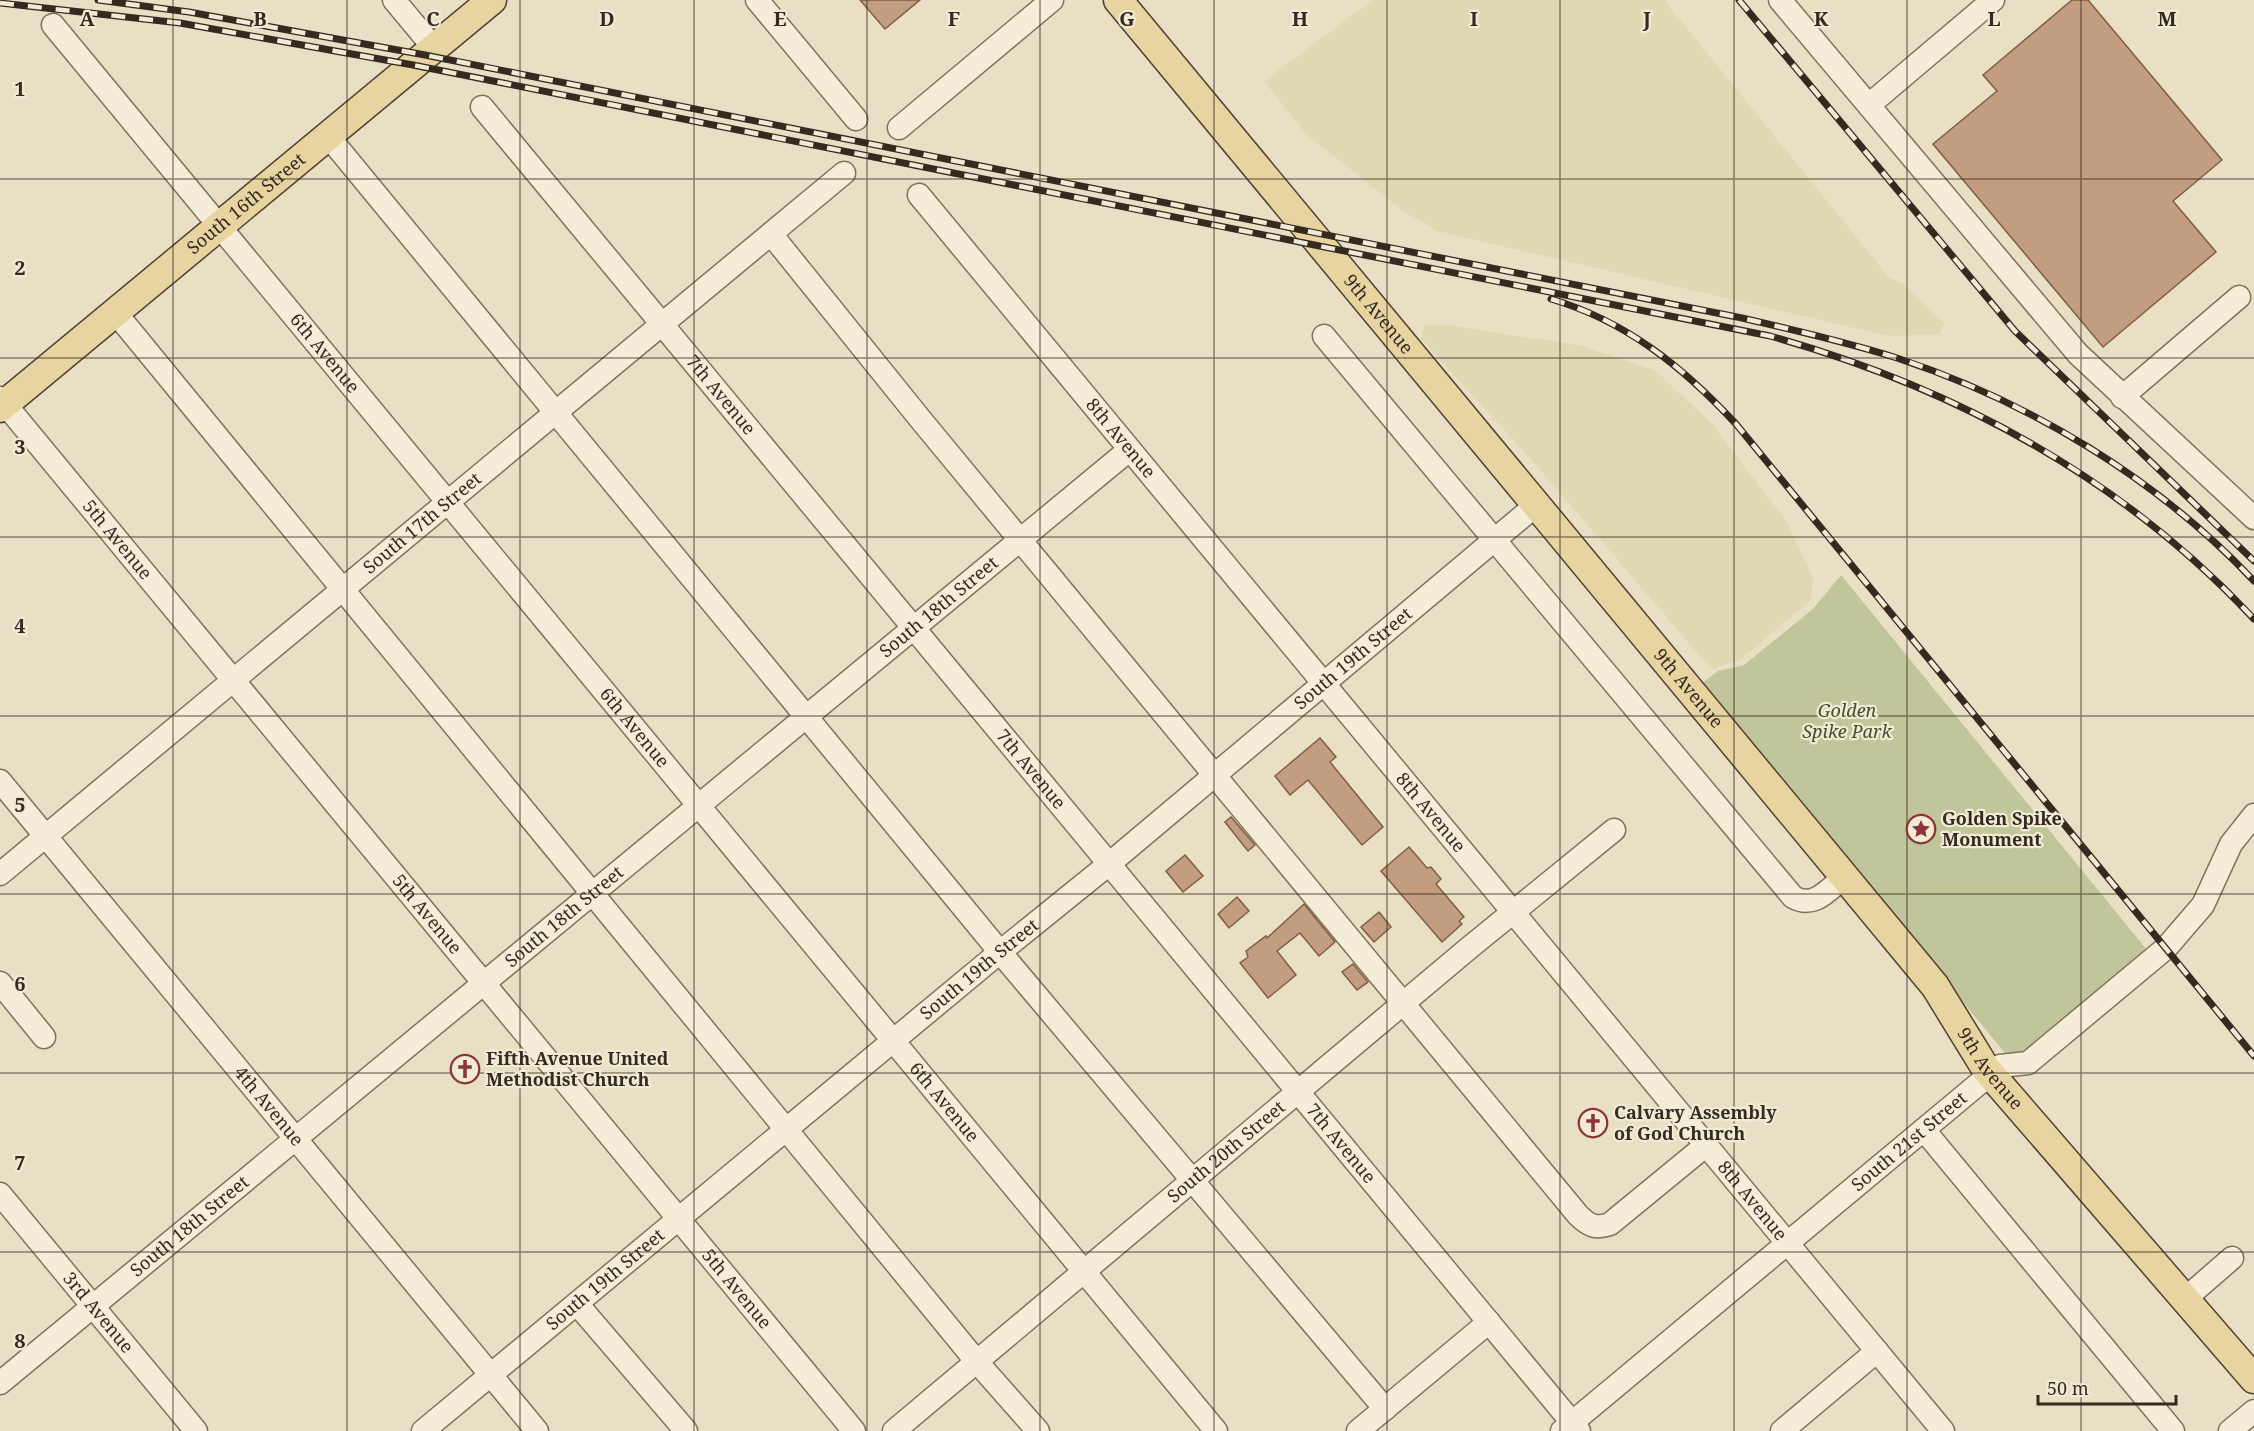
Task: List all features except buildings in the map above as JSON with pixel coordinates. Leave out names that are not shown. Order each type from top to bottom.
[{"type":"main road","name":"South 16th Street","points":[[2,403],[492,0]]},
{"type":"main road","name":"9th Avenue","points":[[1118,0],[1935,986],[1991,1074],[2254,1379]]},
{"type":"street","points":[[394,0],[434,48]]},
{"type":"street","points":[[758,0],[856,119]]},
{"type":"street","points":[[899,128],[1052,0]]},
{"type":"street","points":[[1780,0],[2078,354],[2254,518]]},
{"type":"street","points":[[1869,105],[1993,0]]},
{"type":"street","name":"6th Avenue","points":[[53,25],[1216,1431]]},
{"type":"street","name":"7th Avenue","points":[[482,106],[1489,1322],[1571,1428]]},
{"type":"street","points":[[328,136],[1000,952],[1385,1409]]},
{"type":"street","name":"South 17th Street","points":[[0,874],[844,173]]},
{"type":"street","name":"8th Avenue","points":[[919,195],[1943,1431]]},
{"type":"street","points":[[771,234],[1020,539],[1587,1224],[1598,1228],[1610,1224],[1706,1146]]},
{"type":"street","points":[[2122,397],[2239,297]]},
{"type":"street","points":[[115,312],[344,588],[977,1362],[1038,1431]]},
{"type":"street","points":[[1324,336],[1793,897],[1802,902],[1814,901],[1844,877]]},
{"type":"street","name":"5th Avenue","points":[[2,403],[854,1431]]},
{"type":"street","name":"South 18th Street","points":[[0,1383],[697,804],[1130,450]]},
{"type":"street","name":"South 19th Street","points":[[423,1431],[1109,864],[1536,505]]},
{"type":"street","name":"4th Avenue","points":[[0,781],[537,1431]]},
{"type":"street","name":"South 21st Street","points":[[1571,1428],[2000,1066],[2028,1063],[2166,948],[2203,905],[2231,844],[2254,815]]},
{"type":"street","name":"South 20th Street","points":[[894,1431],[1404,1002],[1614,830]]},
{"type":"street","points":[[0,983],[44,1037]]},
{"type":"street","points":[[1924,1130],[2173,1431]]},
{"type":"street","name":"3rd Avenue","points":[[0,1194],[196,1431]]},
{"type":"street","points":[[2186,1298],[2232,1258]]},
{"type":"street","points":[[578,1305],[686,1431]]},
{"type":"street","points":[[1358,1431],[1489,1322]]},
{"type":"street","points":[[1782,1431],[1877,1351]]},
{"type":"street","points":[[2230,1431],[2254,1411]]},
{"type":"shaded area","points":[[1372,0],[1664,0],[1888,276],[1904,285],[1944,323],[1940,334],[1889,336],[1437,231],[1403,211],[1306,134],[1264,81]]},
{"type":"shaded area","points":[[1424,325],[1449,325],[1582,346],[1656,371],[1713,425],[1786,521],[1813,578],[1811,600],[1741,659],[1714,669],[1699,655],[1538,467],[1421,339]]},
{"type":"green space","name":"Golden Spike Park","points":[[1841,575],[2147,950],[2023,1053],[2005,1053],[1701,684],[1718,671],[1744,665],[1813,609]]},
{"type":"railway","points":[[98,0],[189,12],[425,55],[1742,318],[1839,341],[1947,376],[2043,421],[2134,477],[2217,544],[2254,581]]},
{"type":"railway","points":[[1739,0],[2015,331],[2254,561]]},
{"type":"railway","points":[[0,3],[180,23],[413,65],[1770,336],[1839,357],[1905,382],[1970,411],[2032,444],[2091,481],[2148,522],[2203,568],[2254,619]]},
{"type":"railway","points":[[1551,299],[1604,320],[1652,348],[1674,365],[1736,424],[2254,1056]]},
{"type":"place","name":"Golden Spike Monument","points":[[1921,829]]},
{"type":"place","name":"Fifth Avenue United Methodist Church","points":[[465,1069]]},
{"type":"place","name":"Calvary Assembly of God Church","points":[[1593,1123]]}]
